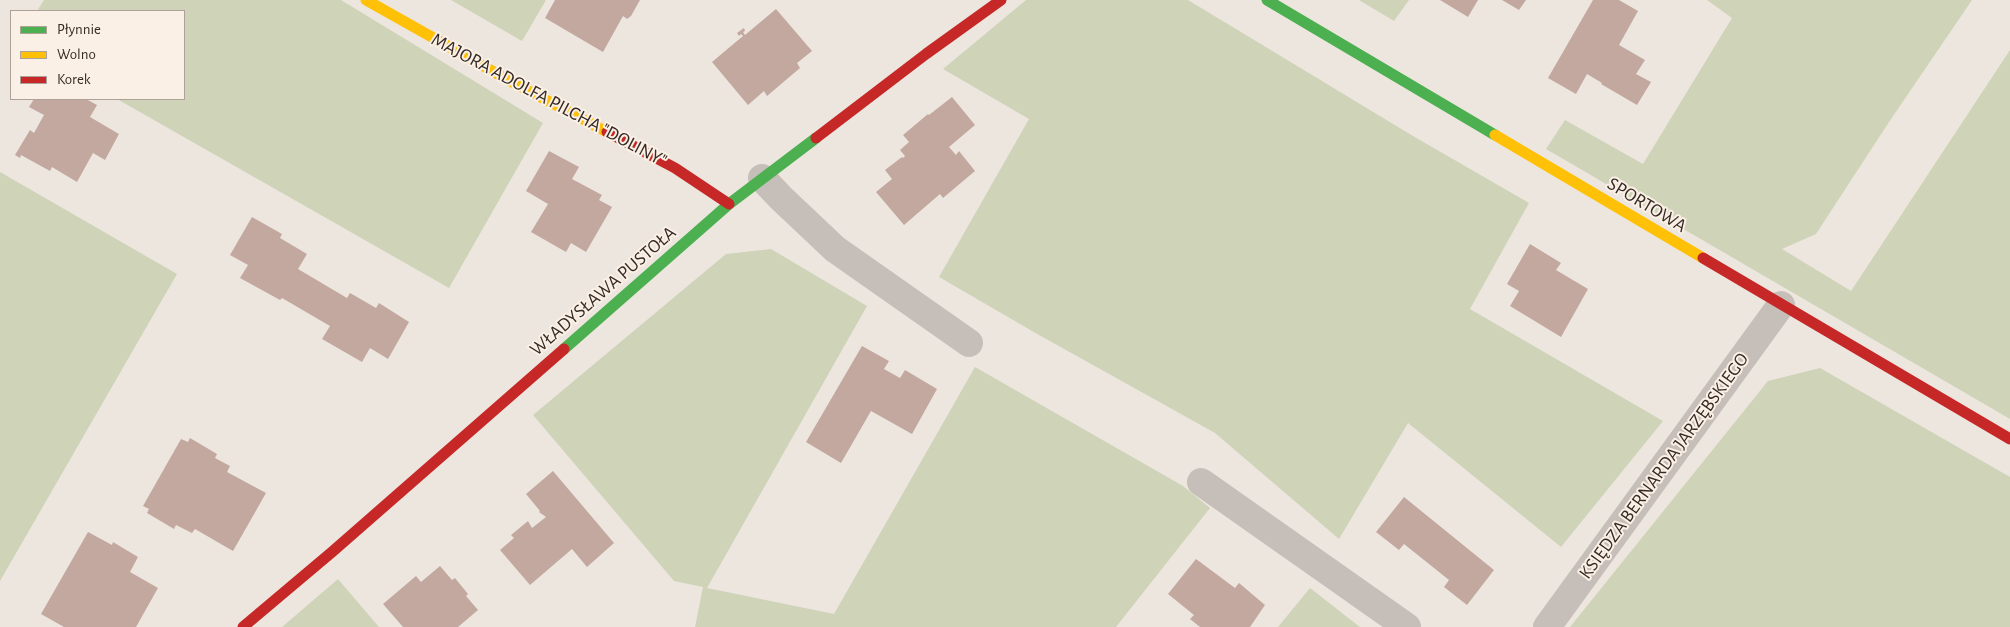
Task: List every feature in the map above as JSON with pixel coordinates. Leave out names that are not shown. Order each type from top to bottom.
[{"type":"street","name":"MAJORA ADOLFA PILCHA \"DOLINY\"","points":[[366,0],[510,81],[675,168],[729,204]]},
{"type":"street","name":"WŁADYSŁAWA PUSTOŁA","points":[[242,627],[339,545],[729,204],[926,54],[1001,0]]},
{"type":"street","name":"SPORTOWA","points":[[1267,0],[2010,439]]},
{"type":"street","points":[[762,178],[835,249],[969,343]]},
{"type":"street","name":"KSIĘDZA BERNARDA JARZĘBSKIEGO","points":[[1547,627],[1781,305]]},
{"type":"street","points":[[1200,482],[1407,627]]},
{"type":"green space","points":[[44,0],[341,0],[543,123],[449,288],[119,100],[185,100],[185,10],[38,10]]},
{"type":"green space","points":[[451,0],[546,0],[522,41]]},
{"type":"green space","points":[[1026,0],[1188,0],[1413,136],[1529,203],[1470,309],[1663,421],[1561,547],[1408,423],[1339,539],[1215,433],[939,277],[1029,119],[943,69]]},
{"type":"green space","points":[[1359,0],[1409,0],[1394,21]]},
{"type":"green space","points":[[1707,0],[1972,0],[1816,234],[1782,249],[1851,291],[2010,50],[2010,419],[1546,149],[1565,120],[1643,164],[1732,18]]},
{"type":"green space","points":[[0,172],[177,274],[0,581]]},
{"type":"green space","points":[[771,249],[867,306],[707,588],[834,614],[975,367],[1183,486],[1210,508],[1116,627],[695,627],[703,587],[674,581],[533,415],[726,254]]},
{"type":"green space","points":[[1820,368],[2010,477],[2010,627],[1570,627],[1768,381]]},
{"type":"green space","points":[[338,579],[379,627],[282,627]]},
{"type":"green space","points":[[1310,588],[1360,627],[1278,627]]},
{"type":"building","points":[[555,0],[640,0],[631,16],[627,19],[623,16],[603,52],[545,18]]},
{"type":"building","points":[[1440,0],[1478,0],[1468,17]]},
{"type":"building","points":[[1502,0],[1526,0],[1519,10]]},
{"type":"building","points":[[1593,0],[1619,0],[1638,11],[1619,45],[1645,60],[1636,74],[1651,82],[1637,105],[1587,74],[1576,94],[1548,78]]},
{"type":"building","points":[[776,9],[812,51],[797,63],[800,68],[767,96],[764,91],[748,105],[712,62],[743,36],[741,34],[739,36],[737,33],[744,28],[745,31],[743,32],[745,35]]},
{"type":"building","points":[[952,97],[975,125],[949,147],[956,155],[959,151],[975,171],[943,198],[940,194],[904,225],[876,192],[892,179],[885,170],[905,156],[900,150],[909,142],[903,135]]},
{"type":"building","points":[[33,100],[88,100],[97,105],[90,117],[119,134],[105,160],[93,153],[77,182],[52,167],[50,171],[21,155],[20,158],[15,155],[30,130],[34,133],[44,115],[29,107]]},
{"type":"building","points":[[549,151],[579,167],[572,179],[602,195],[599,200],[612,207],[586,252],[571,243],[566,252],[531,232],[548,204],[526,191]]},
{"type":"building","points":[[252,217],[282,234],[280,238],[307,254],[298,269],[347,298],[350,293],[376,308],[379,303],[409,322],[388,359],[370,348],[362,362],[322,339],[330,326],[282,298],[280,300],[240,278],[248,265],[230,255]]},
{"type":"building","points":[[1530,244],[1561,263],[1556,270],[1588,289],[1561,337],[1510,306],[1519,291],[1507,284]]},
{"type":"building","points":[[862,346],[889,361],[884,369],[900,378],[905,370],[937,389],[912,434],[871,411],[841,463],[806,442]]},
{"type":"building","points":[[190,438],[217,454],[215,458],[230,466],[227,472],[266,493],[233,551],[195,529],[192,533],[176,525],[174,529],[147,513],[149,509],[143,506],[181,439],[188,442]]},
{"type":"building","points":[[553,471],[614,543],[587,567],[572,549],[530,585],[500,550],[514,538],[511,535],[528,521],[532,528],[546,517],[539,512],[526,494]]},
{"type":"building","points":[[1404,497],[1494,570],[1467,605],[1444,587],[1449,580],[1404,544],[1399,550],[1376,532]]},
{"type":"building","points":[[88,532],[112,545],[113,542],[138,557],[130,572],[158,588],[136,627],[64,627],[41,614]]},
{"type":"building","points":[[1196,559],[1235,588],[1239,583],[1265,605],[1250,627],[1200,627],[1190,619],[1194,615],[1168,594]]},
{"type":"building","points":[[440,566],[452,580],[455,578],[468,594],[466,596],[478,610],[458,627],[403,627],[383,604],[416,576],[421,582]]},
{"type":"traffic: fast","points":[[1267,0],[1495,135]]},
{"type":"traffic: fast","points":[[564,349],[729,204],[816,138]]},
{"type":"traffic: slow","points":[[366,0],[510,81],[607,132]]},
{"type":"traffic: slow","points":[[1495,135],[1703,258]]},
{"type":"traffic: jam","points":[[816,138],[926,54],[1001,0]]},
{"type":"traffic: jam","points":[[607,132],[675,168],[729,204]]},
{"type":"traffic: jam","points":[[1703,258],[2010,439]]},
{"type":"traffic: jam","points":[[243,627],[332,552],[564,349]]}]
